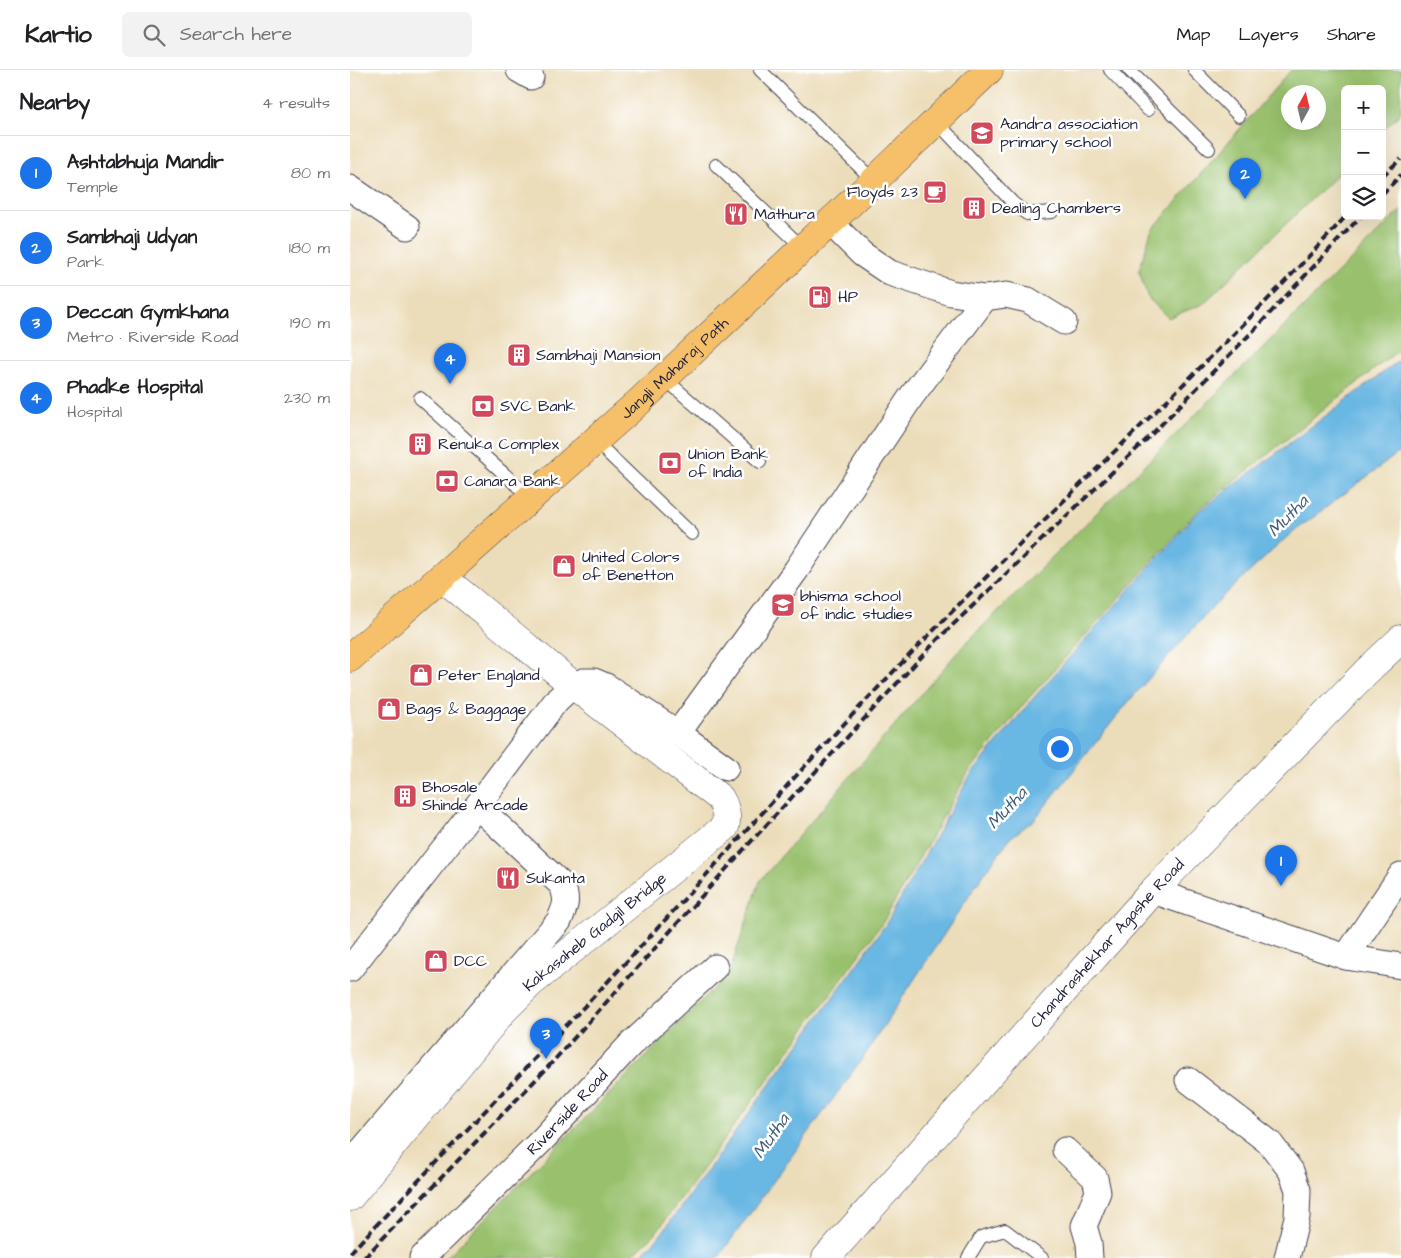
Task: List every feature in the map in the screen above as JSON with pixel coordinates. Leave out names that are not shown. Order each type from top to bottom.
[{"type":"main road","name":"Jangli Maharaj Path","points":[[350,658],[664,378],[804,248],[989,70]]},
{"type":"street","points":[[350,188],[407,227]]},
{"type":"street","points":[[830,222],[862,254],[890,273],[951,293],[985,298],[1006,295],[1028,300],[1064,322]]},
{"type":"street","points":[[678,734],[797,569],[911,397],[985,298]]},
{"type":"street","points":[[442,577],[581,691]]},
{"type":"street","name":"Chandrashekhar Agashe Road","points":[[826,1258],[1153,891],[1366,672],[1401,639]]},
{"type":"street","points":[[581,691],[583,681],[594,681],[606,686],[726,768]]},
{"type":"street","points":[[350,969],[556,701],[581,691]]},
{"type":"street","name":"Kakasaheb Gadgil Bridge","points":[[350,1196],[503,1011],[532,983],[725,828],[727,819],[725,808],[720,798],[581,691]]},
{"type":"street","points":[[350,1164],[559,920],[565,908],[567,898],[562,885],[477,806]]},
{"type":"street","points":[[1346,957],[1401,875]]},
{"type":"street","points":[[1153,891],[1346,957],[1401,966]]},
{"type":"street","name":"Riverside Road","points":[[422,1258],[542,1140],[630,1045],[715,967]]},
{"type":"street","points":[[1188,1080],[1270,1142],[1291,1172],[1298,1190],[1297,1217],[1287,1258]]},
{"type":"street","points":[[1065,1150],[1095,1178],[1098,1192],[1084,1226],[1089,1242],[1090,1258]]},
{"type":"lane","points":[[760,70],[874,181]]},
{"type":"lane","points":[[1110,70],[1148,110]]},
{"type":"lane","points":[[1130,70],[1209,149]]},
{"type":"lane","points":[[1194,70],[1239,116]]},
{"type":"lane","points":[[936,122],[1013,203],[1027,214],[1052,212]]},
{"type":"lane","points":[[716,165],[804,248]]},
{"type":"lane","points":[[664,378],[760,462]]},
{"type":"lane","points":[[420,398],[531,498]]},
{"type":"lane","points":[[594,441],[692,534]]},
{"type":"lane","points":[[968,1258],[981,1237],[1005,1230],[1042,1258]]},
{"type":"green space","points":[[1291,70],[1401,70],[1401,113],[1386,127],[1386,85],[1341,85],[1341,171],[1203,304],[1168,318],[1148,298],[1139,271],[1151,231]]},
{"type":"green space","points":[[1401,210],[1401,348],[1197,511],[1028,699],[968,773],[883,922],[655,1234],[629,1258],[446,1258],[729,973],[760,881],[962,647]]},
{"type":"water","name":"Mutha","points":[[1401,359],[1401,451],[1287,537],[1214,605],[1129,701],[1034,820],[1010,838],[977,884],[864,1056],[718,1258],[637,1258],[659,1237],[886,924],[970,776],[1030,702],[1197,513]]},
{"type":"railway","points":[[1383,175],[1401,159]]},
{"type":"railway","points":[[1386,190],[1401,175]]},
{"type":"railway","points":[[350,1253],[643,944],[896,669],[984,579],[1194,374],[1342,220]]},
{"type":"railway","points":[[364,1258],[548,1067],[746,847],[937,640],[1147,439],[1257,327],[1357,220]]},
{"type":"place","name":"Aandra association primary school","points":[[982,133]]},
{"type":"place","name":"Floyds 23","points":[[935,192]]},
{"type":"place","name":"Sambhaji Udyan","points":[[1245,199]]},
{"type":"place","name":"Dealing Chambers","points":[[974,208]]},
{"type":"place","name":"Mathura","points":[[736,214]]},
{"type":"place","name":"HP","points":[[820,297]]},
{"type":"place","name":"Sambhaji Mansion","points":[[519,355]]},
{"type":"place","name":"Phadke Hospital","points":[[450,384]]},
{"type":"place","name":"SVC Bank","points":[[483,406]]},
{"type":"place","name":"Renuka Complex","points":[[420,444]]},
{"type":"place","name":"Union Bank of India","points":[[670,463]]},
{"type":"place","name":"Canara Bank","points":[[447,481]]},
{"type":"place","name":"United Colors of Benetton","points":[[564,566]]},
{"type":"place","name":"bhisma school of indic studies","points":[[783,605]]},
{"type":"place","name":"Peter England","points":[[421,675]]},
{"type":"place","name":"Bags & Baggage","points":[[389,709]]},
{"type":"place","name":"Bhosale Shinde Arcade","points":[[405,796]]},
{"type":"place","name":"Sukanta","points":[[508,878]]},
{"type":"place","name":"Ashtabhuja Mandir","points":[[1281,886]]},
{"type":"place","name":"DCC","points":[[436,961]]},
{"type":"place","name":"Deccan Gymkhana","points":[[546,1059]]}]
